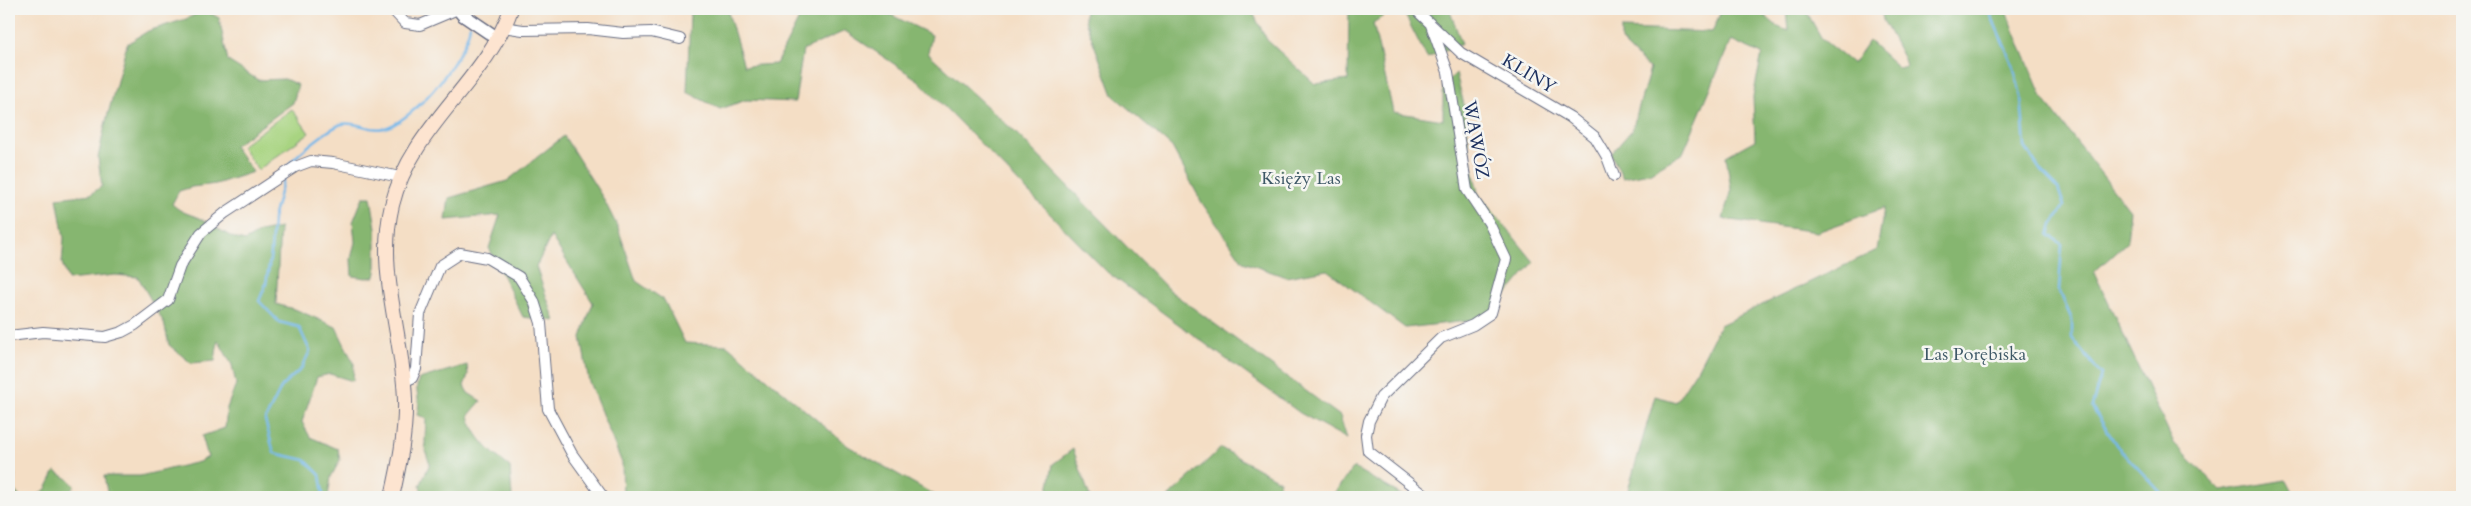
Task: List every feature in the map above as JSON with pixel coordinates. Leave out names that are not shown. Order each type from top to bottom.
[{"type":"main road","points":[[392,497],[404,435],[403,382],[386,268],[387,228],[400,177],[420,141],[481,62],[500,33],[511,9]]},
{"type":"street","points":[[392,9],[405,23],[420,24],[460,11],[477,25],[500,33],[523,30],[588,29],[623,33],[651,32],[680,39]]},
{"type":"street","name":"KLINY","points":[[1415,9],[1461,53],[1570,117],[1595,138],[1607,157],[1614,176]]},
{"type":"street","name":"WĄWÓZ","points":[[1427,497],[1368,451],[1366,435],[1369,421],[1381,397],[1441,338],[1473,326],[1491,313],[1506,258],[1489,223],[1467,190],[1448,72],[1431,25]]},
{"type":"street","points":[[9,336],[42,332],[105,337],[135,326],[168,300],[180,266],[201,233],[225,213],[292,168],[311,161],[333,163],[400,177]]},
{"type":"street","points":[[403,382],[412,378],[416,369],[420,314],[440,266],[460,253],[486,258],[518,277],[534,301],[541,323],[548,409],[572,454],[602,497]]},
{"type":"green space","points":[[686,9],[727,9],[744,66],[776,64],[804,9],[879,9],[932,35],[928,53],[1015,132],[1170,291],[1340,416],[1347,439],[1300,413],[1107,272],[918,80],[845,31],[803,50],[795,102],[746,100],[720,109],[687,92],[690,15]]},
{"type":"green space","name":"Księży Las","points":[[1085,9],[1251,9],[1267,40],[1315,84],[1348,80],[1349,9],[1394,9],[1373,23],[1393,112],[1443,120],[1443,86],[1456,73],[1465,109],[1469,151],[1478,193],[1534,262],[1486,319],[1405,328],[1327,270],[1286,277],[1243,262],[1202,203],[1172,147],[1113,95],[1085,20]]},
{"type":"green space","points":[[1402,9],[1449,9],[1462,44],[1427,58]]},
{"type":"green space","name":"Las Porębiska","points":[[1722,9],[1757,9],[1778,27],[1788,31],[1786,9],[1805,9],[1822,39],[1853,64],[1869,41],[1899,68],[1906,66],[1904,59],[1883,20],[1881,9],[1912,9],[1919,15],[1919,9],[2005,9],[2042,97],[2130,211],[2127,242],[2094,272],[2174,443],[2221,491],[2286,480],[2295,497],[1626,497],[1655,396],[1676,402],[1698,368],[1720,325],[1877,250],[1884,208],[1817,232],[1723,219],[1731,189],[1726,156],[1755,140],[1753,97],[1762,54],[1731,40],[1683,153],[1649,173],[1623,178],[1611,154],[1632,130],[1650,69],[1621,41],[1621,29],[1712,32]]},
{"type":"green space","points":[[205,10],[219,18],[228,61],[258,80],[285,79],[298,85],[293,103],[234,146],[253,172],[216,184],[192,187],[179,191],[172,204],[239,240],[245,241],[260,232],[280,228],[276,304],[297,310],[336,327],[354,364],[353,381],[330,374],[317,377],[302,422],[310,437],[338,449],[340,460],[331,477],[328,497],[108,497],[104,476],[140,476],[199,462],[208,457],[202,436],[225,428],[227,408],[236,384],[232,365],[218,340],[215,361],[191,363],[169,345],[164,323],[138,277],[115,275],[68,280],[62,263],[64,238],[57,198],[91,194],[102,186],[98,158],[127,44],[148,31],[186,19]]},
{"type":"green space","points":[[292,109],[309,133],[258,170],[241,146]]},
{"type":"green space","points":[[564,136],[603,198],[618,228],[636,281],[664,300],[685,343],[727,345],[848,446],[938,497],[623,497],[622,463],[589,382],[581,337],[593,303],[551,236],[536,267],[555,321],[523,317],[489,248],[500,215],[446,220],[449,198],[507,181]]},
{"type":"green space","points":[[363,197],[371,197],[376,228],[375,277],[366,278],[352,276],[351,259],[355,242],[353,222]]},
{"type":"green space","points":[[467,365],[468,375],[464,386],[468,393],[481,401],[469,415],[471,423],[479,438],[510,467],[512,497],[423,497],[420,486],[430,463],[425,447],[426,418],[417,415],[419,404],[417,384],[419,379]]},
{"type":"green space","points":[[1221,448],[1280,481],[1275,497],[1168,497]]},
{"type":"green space","points":[[1073,449],[1090,497],[1047,497],[1053,464]]},
{"type":"green space","points":[[9,466],[15,474],[14,490],[20,497],[9,497]]},
{"type":"green space","points":[[1354,468],[1405,497],[1331,497]]},
{"type":"green space","points":[[55,471],[75,486],[65,497],[35,497],[46,489]]},
{"type":"waterway","points":[[1988,9],[2013,65],[2021,96],[2025,147],[2041,171],[2058,188],[2064,206],[2052,225],[2049,235],[2062,244],[2059,290],[2072,320],[2072,338],[2101,374],[2092,407],[2117,446],[2165,497]]},
{"type":"waterway","points":[[286,170],[302,151],[337,126],[353,124],[377,129],[388,127],[413,111],[439,84],[450,68],[467,38],[470,25]]},
{"type":"waterway","points":[[284,177],[273,219],[271,253],[266,284],[259,301],[279,322],[299,327],[310,351],[301,369],[282,386],[265,420],[274,453],[305,460],[320,475],[323,493],[320,497]]}]
